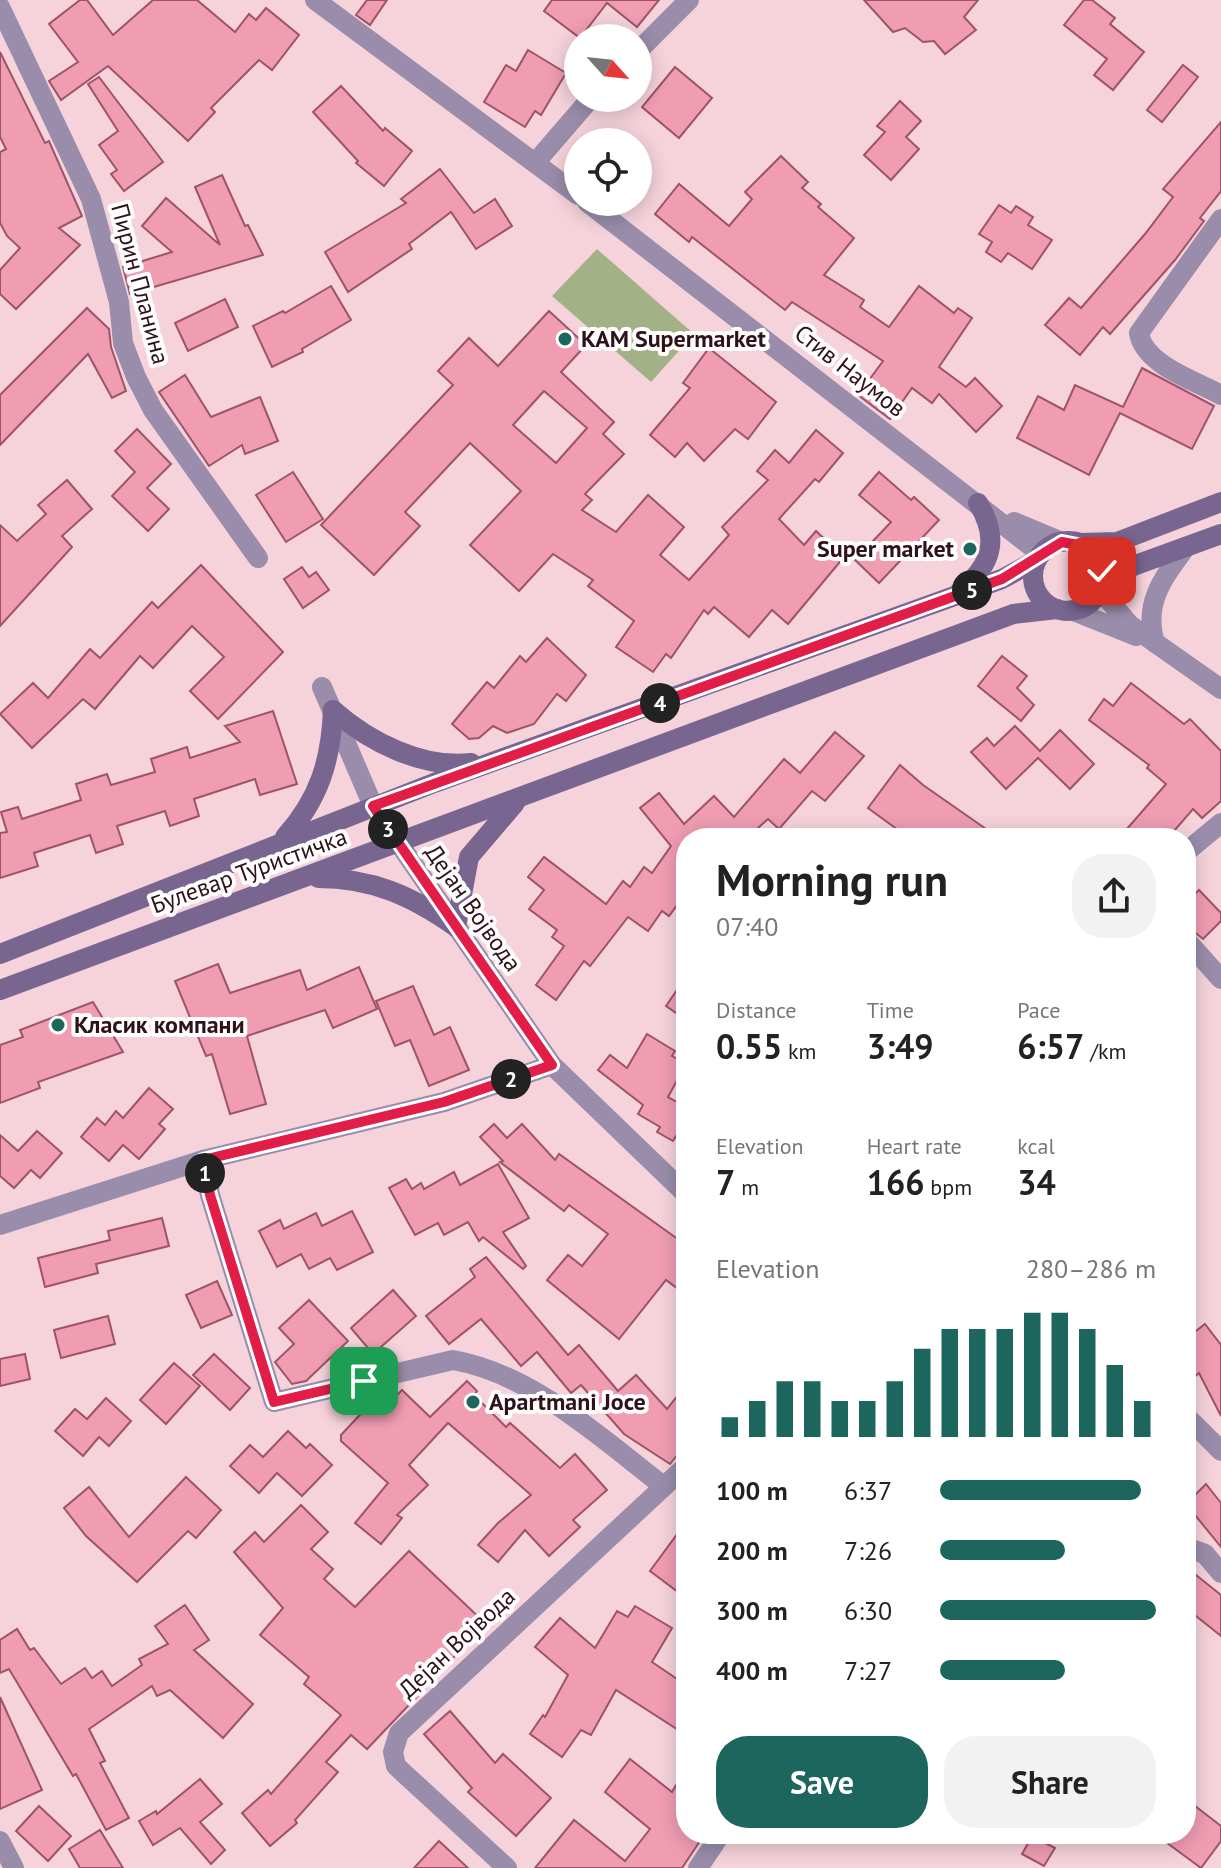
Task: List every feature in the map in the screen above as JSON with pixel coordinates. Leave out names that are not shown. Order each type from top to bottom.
[{"type":"main road","points":[[1221,502],[1117,542],[1071,542],[1039,557],[1031,572],[1037,592],[1064,610],[1084,607],[1101,588],[1133,566],[1221,534]]},
{"type":"main road","points":[[953,597],[984,568],[992,550],[991,528],[978,503]]},
{"type":"main road","points":[[1071,542],[1099,561],[1101,588]]},
{"type":"main road","name":"Булевар Туристичка","points":[[0,954],[282,840],[1002,579],[1039,557]]},
{"type":"main road","name":"Булевар Туристичка","points":[[0,990],[1013,614],[1064,610]]},
{"type":"main road","points":[[333,710],[349,724],[423,761],[454,765],[503,759]]},
{"type":"main road","points":[[282,840],[299,821],[321,784],[332,743],[333,710]]},
{"type":"main road","points":[[302,878],[354,878],[386,887],[456,927],[469,857],[519,799]]},
{"type":"street","points":[[0,6],[8,0]]},
{"type":"street","points":[[315,0],[564,185]]},
{"type":"street","points":[[652,37],[689,0]]},
{"type":"street","name":"Пирин Планина","points":[[0,6],[91,199],[119,302],[123,343],[136,377],[153,410],[258,558]]},
{"type":"street","points":[[535,163],[579,112]]},
{"type":"street","name":"Стив Наумов","points":[[605,216],[978,503],[1039,557]]},
{"type":"street","points":[[1221,219],[1139,333],[1141,345],[1151,356],[1221,395]]},
{"type":"street","points":[[978,503],[1071,542]]},
{"type":"street","points":[[1155,643],[1149,612],[1155,592],[1186,547]]},
{"type":"street","points":[[1101,588],[1130,625],[1221,689]]},
{"type":"street","points":[[1064,610],[1155,643]]},
{"type":"street","name":"Дејан Војвода","points":[[322,687],[373,806],[552,1065],[676,1184]]},
{"type":"street","points":[[1196,844],[1221,823]]},
{"type":"street","points":[[1196,951],[1221,979]]},
{"type":"street","points":[[0,1225],[203,1160],[444,1102],[552,1065]]},
{"type":"street","points":[[203,1160],[210,1195],[274,1402],[453,1360],[482,1365],[511,1377],[592,1431],[662,1485]]},
{"type":"street","points":[[1196,1426],[1221,1451]]},
{"type":"street","name":"Дејан Војвода","points":[[507,1868],[396,1766],[393,1752],[399,1733],[676,1474]]},
{"type":"street","points":[[1196,1551],[1205,1554],[1221,1573]]},
{"type":"street","points":[[0,1841],[14,1868]]},
{"type":"street","points":[[698,1868],[714,1844]]},
{"type":"green space","points":[[597,249],[694,334],[651,382],[552,296]]},
{"type":"building","points":[[80,0],[87,0],[113,35],[153,0],[197,0],[235,32],[249,14],[256,20],[266,8],[299,35],[272,70],[259,60],[211,108],[215,112],[188,141],[108,66],[61,100],[49,81],[78,62],[49,24]]},
{"type":"building","points":[[367,0],[387,0],[370,25],[356,15]]},
{"type":"building","points":[[552,0],[659,0],[639,24],[633,24],[607,3],[591,24],[564,26],[544,11]]},
{"type":"building","points":[[864,0],[978,0],[964,17],[976,30],[945,54],[934,41],[923,42],[905,28],[893,32]]},
{"type":"building","points":[[1084,0],[1092,0],[1115,18],[1110,24],[1144,52],[1113,90],[1094,75],[1107,59],[1064,25]]},
{"type":"building","points":[[528,50],[564,72],[541,115],[535,111],[525,127],[484,102],[506,65],[516,71]]},
{"type":"building","points":[[0,52],[45,143],[49,141],[82,216],[59,228],[80,245],[16,309],[0,294],[0,270],[20,248],[7,236],[0,223],[0,152],[6,149],[0,137]]},
{"type":"building","points":[[1183,65],[1198,77],[1162,122],[1147,110]]},
{"type":"building","points":[[675,67],[712,98],[679,138],[648,112],[652,112],[652,95]]},
{"type":"building","points":[[99,77],[163,162],[124,191],[111,174],[117,170],[99,145],[118,131],[88,84]]},
{"type":"building","points":[[341,86],[383,131],[385,128],[412,151],[384,186],[356,163],[358,161],[313,112]]},
{"type":"building","points":[[900,101],[921,121],[906,137],[919,149],[891,180],[864,155],[885,132],[877,126]]},
{"type":"building","points":[[1221,122],[1221,191],[1200,218],[1204,221],[1175,260],[1110,334],[1103,327],[1080,355],[1045,325],[1069,298],[1081,308],[1173,197],[1163,189]]},
{"type":"building","points":[[781,156],[808,182],[802,188],[821,204],[818,207],[854,238],[824,275],[864,300],[860,307],[889,327],[919,286],[954,313],[958,308],[972,318],[939,367],[966,387],[975,378],[1002,406],[976,432],[939,394],[932,403],[912,388],[890,419],[858,395],[883,361],[792,302],[785,310],[692,237],[689,242],[655,214],[679,184],[729,226],[752,199],[745,192]]},
{"type":"building","points":[[440,169],[474,213],[495,199],[512,226],[476,249],[451,212],[409,244],[412,249],[348,292],[325,252],[406,203],[401,199]]},
{"type":"building","points":[[222,175],[245,226],[248,225],[263,255],[130,294],[123,267],[172,252],[142,226],[166,198],[220,245],[195,187]]},
{"type":"building","points":[[999,205],[1011,213],[1016,206],[1033,217],[1028,225],[1052,240],[1032,269],[1008,253],[1001,262],[986,252],[992,242],[979,234]]},
{"type":"building","points":[[331,286],[351,320],[302,349],[303,352],[272,367],[253,326],[283,311],[285,313]]},
{"type":"building","points":[[225,299],[238,327],[188,351],[175,323]]},
{"type":"building","points":[[87,308],[109,329],[111,347],[126,391],[112,398],[88,354],[0,445],[0,395]]},
{"type":"building","points":[[549,311],[586,345],[561,372],[614,422],[603,434],[624,454],[585,494],[592,500],[582,510],[616,532],[648,495],[684,527],[660,555],[689,580],[729,535],[722,527],[768,480],[757,471],[775,450],[789,463],[816,430],[843,453],[819,482],[815,479],[779,519],[804,545],[816,531],[844,557],[788,624],[772,610],[749,637],[714,607],[708,614],[704,610],[671,658],[666,654],[653,672],[616,647],[634,621],[588,586],[593,580],[553,554],[519,591],[470,545],[521,491],[470,443],[405,512],[420,526],[374,575],[321,525],[453,385],[438,371],[469,338],[498,366]],"holes":[[[544,391],[587,428],[556,463],[513,425]]]},
{"type":"building","points":[[709,348],[776,402],[748,439],[735,429],[704,461],[687,443],[675,457],[650,435],[690,388],[683,383]]},
{"type":"building","points":[[1142,368],[1214,406],[1192,449],[1120,413],[1089,475],[1017,438],[1038,396],[1064,410],[1075,385],[1123,407]]},
{"type":"building","points":[[185,375],[211,417],[260,397],[278,441],[245,454],[242,445],[209,466],[159,392]]},
{"type":"building","points":[[137,429],[171,464],[147,488],[169,509],[148,531],[112,496],[135,472],[115,451]]},
{"type":"building","points":[[293,472],[323,519],[286,542],[256,495]]},
{"type":"building","points":[[879,472],[939,520],[879,583],[855,560],[891,522],[859,495]]},
{"type":"building","points":[[67,480],[92,509],[62,536],[72,547],[0,626],[0,525],[17,541],[46,514],[38,505]]},
{"type":"building","points":[[201,565],[283,652],[218,719],[190,691],[224,657],[192,626],[153,668],[140,656],[95,709],[83,699],[32,748],[0,714],[33,683],[48,698],[90,649],[100,658],[152,602],[158,608]]},
{"type":"building","points":[[302,567],[309,577],[316,572],[329,590],[303,608],[284,579]]},
{"type":"building","points":[[547,638],[586,675],[566,701],[557,694],[534,724],[507,733],[493,726],[479,738],[469,739],[452,724],[487,682],[494,688],[520,656],[526,662]]},
{"type":"building","points":[[1002,656],[1027,676],[1017,688],[1034,705],[1021,721],[978,686]]},
{"type":"building","points":[[1131,683],[1184,724],[1190,719],[1221,751],[1221,801],[1202,818],[1193,809],[1177,828],[1128,828],[1166,784],[1147,768],[1149,765],[1089,720],[1104,699],[1113,706]]},
{"type":"building","points":[[273,711],[297,784],[260,795],[255,779],[194,799],[199,816],[170,826],[165,811],[117,826],[123,844],[96,853],[90,835],[34,853],[38,866],[0,878],[0,833],[7,832],[1,812],[18,807],[22,819],[81,800],[76,784],[107,774],[111,785],[155,772],[151,759],[187,747],[190,758],[240,742],[225,726]]},
{"type":"building","points":[[1015,726],[1040,751],[1060,730],[1094,764],[1070,789],[1038,758],[1006,789],[971,752],[987,738],[994,746]]},
{"type":"building","points":[[835,732],[864,756],[825,801],[812,791],[780,828],[768,819],[758,828],[676,828],[676,907],[669,916],[662,911],[648,931],[628,917],[590,966],[584,961],[556,1000],[536,985],[564,946],[552,937],[557,930],[529,909],[544,890],[528,877],[544,857],[606,904],[623,881],[630,887],[644,867],[652,873],[671,846],[640,808],[659,793],[684,824],[714,796],[734,817],[784,759],[800,773]]},
{"type":"building","points":[[900,765],[985,828],[895,828],[868,808]]},
{"type":"building","points":[[1199,890],[1221,913],[1221,921],[1203,939],[1196,933],[1196,893]]},
{"type":"building","points":[[218,964],[230,993],[300,970],[307,990],[359,967],[377,1009],[333,1028],[325,1010],[247,1036],[266,1104],[230,1114],[212,1054],[206,1056],[175,981]]},
{"type":"building","points":[[413,986],[434,1035],[450,1027],[469,1070],[429,1086],[410,1040],[395,1046],[376,1001]]},
{"type":"building","points":[[676,992],[676,1013],[666,1006]]},
{"type":"building","points":[[93,1002],[123,1052],[38,1082],[40,1088],[0,1103],[0,1045],[23,1037],[20,1030]]},
{"type":"building","points":[[647,1034],[675,1051],[672,1056],[676,1058],[676,1082],[668,1097],[676,1101],[676,1136],[673,1141],[657,1132],[660,1127],[638,1114],[643,1105],[598,1070],[610,1055],[627,1068]]},
{"type":"building","points":[[149,1088],[173,1109],[159,1124],[165,1129],[139,1159],[123,1145],[109,1161],[81,1137],[97,1118],[105,1125],[116,1111],[123,1118]]},
{"type":"building","points":[[494,1124],[507,1138],[522,1124],[555,1160],[559,1154],[676,1238],[676,1288],[666,1280],[619,1339],[547,1280],[568,1255],[582,1266],[608,1234],[569,1205],[564,1211],[500,1162],[503,1161],[480,1137]]},
{"type":"building","points":[[37,1131],[62,1153],[40,1178],[31,1170],[14,1188],[0,1176],[0,1135],[18,1151]]},
{"type":"building","points":[[498,1164],[529,1218],[503,1232],[526,1266],[523,1269],[483,1237],[479,1241],[468,1222],[444,1235],[438,1223],[415,1235],[389,1188],[406,1179],[412,1189],[421,1183],[424,1189],[454,1172],[460,1185]]},
{"type":"building","points":[[352,1211],[373,1252],[337,1270],[330,1258],[309,1269],[301,1254],[277,1267],[259,1231],[280,1220],[284,1229],[316,1213],[322,1226]]},
{"type":"building","points":[[162,1218],[169,1246],[96,1264],[98,1273],[45,1287],[38,1258],[110,1240],[108,1231]]},
{"type":"building","points":[[486,1257],[568,1355],[579,1345],[618,1391],[636,1375],[667,1409],[676,1398],[676,1456],[670,1464],[624,1434],[581,1385],[571,1393],[537,1352],[521,1366],[481,1319],[449,1344],[426,1316],[475,1277],[470,1269]]},
{"type":"building","points":[[217,1281],[232,1315],[201,1328],[186,1295]]},
{"type":"building","points":[[393,1290],[416,1316],[373,1354],[351,1328]]},
{"type":"building","points":[[309,1300],[348,1341],[306,1381],[292,1384],[275,1362],[294,1344],[279,1328]]},
{"type":"building","points":[[108,1316],[115,1344],[61,1358],[54,1330]]},
{"type":"building","points":[[1205,1324],[1221,1345],[1221,1416],[1199,1373],[1196,1376],[1196,1331]]},
{"type":"building","points":[[25,1354],[30,1379],[0,1386],[0,1359]]},
{"type":"building","points":[[214,1354],[250,1388],[230,1410],[193,1375]]},
{"type":"building","points":[[174,1363],[200,1386],[166,1424],[140,1400]]},
{"type":"building","points":[[467,1381],[477,1391],[474,1395],[506,1427],[510,1423],[560,1468],[575,1454],[607,1490],[573,1520],[580,1527],[549,1556],[525,1530],[498,1562],[478,1545],[531,1495],[448,1423],[409,1465],[428,1485],[397,1515],[402,1518],[381,1544],[355,1523],[388,1483],[341,1441],[341,1435],[372,1402],[382,1411],[402,1390],[430,1417]]},
{"type":"building","points":[[106,1398],[131,1421],[109,1446],[99,1437],[83,1456],[55,1431],[75,1409],[87,1419]]},
{"type":"building","points":[[288,1431],[306,1448],[310,1444],[332,1465],[302,1496],[277,1473],[259,1493],[230,1466],[250,1445],[263,1457]]},
{"type":"building","points":[[186,1477],[221,1510],[196,1538],[188,1531],[137,1582],[86,1536],[64,1508],[89,1487],[129,1537]]},
{"type":"building","points":[[1206,1484],[1221,1503],[1221,1547],[1196,1516],[1196,1494]]},
{"type":"building","points":[[301,1505],[328,1532],[311,1549],[333,1569],[324,1579],[355,1607],[409,1551],[485,1623],[442,1670],[437,1667],[425,1682],[428,1685],[367,1749],[351,1735],[326,1762],[338,1772],[295,1820],[297,1823],[270,1846],[242,1813],[268,1790],[271,1794],[341,1715],[304,1684],[309,1677],[260,1635],[283,1608],[234,1552],[255,1532],[264,1542]]},
{"type":"building","points":[[676,1536],[676,1590],[650,1571]]},
{"type":"building","points":[[1196,1575],[1221,1595],[1221,1636],[1196,1616]]},
{"type":"building","points":[[185,1605],[209,1640],[194,1650],[253,1704],[223,1738],[170,1690],[157,1696],[152,1686],[89,1729],[105,1761],[100,1763],[129,1818],[106,1830],[76,1774],[73,1776],[9,1669],[0,1673],[0,1640],[17,1629],[30,1650],[34,1648],[61,1684],[85,1668],[92,1678],[102,1671],[112,1686],[142,1665],[139,1659],[168,1644],[155,1626]]},
{"type":"building","points":[[635,1606],[672,1628],[652,1662],[676,1678],[676,1729],[616,1690],[591,1735],[581,1730],[562,1757],[530,1734],[543,1715],[545,1717],[568,1675],[535,1647],[560,1618],[595,1648],[617,1611],[628,1617]]},
{"type":"building","points":[[0,1697],[42,1790],[0,1809]]},
{"type":"building","points":[[450,1711],[495,1763],[503,1754],[551,1798],[516,1836],[468,1792],[472,1788],[424,1734]]},
{"type":"building","points":[[630,1759],[672,1792],[676,1785],[676,1844],[698,1844],[682,1868],[535,1868],[574,1820],[625,1861],[650,1829],[605,1792]]},
{"type":"building","points":[[200,1779],[222,1804],[200,1822],[225,1850],[211,1864],[180,1828],[153,1845],[139,1821],[156,1811],[157,1814]]},
{"type":"building","points":[[39,1806],[71,1836],[48,1861],[16,1831]]},
{"type":"building","points":[[1196,1807],[1221,1826],[1221,1841],[1201,1868],[1169,1844],[1196,1844]]},
{"type":"building","points":[[100,1830],[123,1868],[80,1868],[69,1849]]},
{"type":"building","points":[[439,1841],[468,1868],[414,1868]]},
{"type":"building","points":[[1028,1844],[1047,1844],[1055,1848],[1044,1866],[1022,1854]]},
{"type":"place","name":"KAM Supermarket","points":[[565,339]]},
{"type":"place","name":"Super market","points":[[970,549]]},
{"type":"place","name":"Класик компани","points":[[58,1025]]},
{"type":"place","name":"Apartmani Joce","points":[[473,1402]]},
{"type":"route","points":[[364,1381],[274,1402],[210,1195],[203,1160],[444,1102],[552,1065],[418,876],[373,806],[1002,579],[1037,560],[1050,546],[1062,542],[1073,541],[1088,547],[1099,561],[1102,571]]}]
